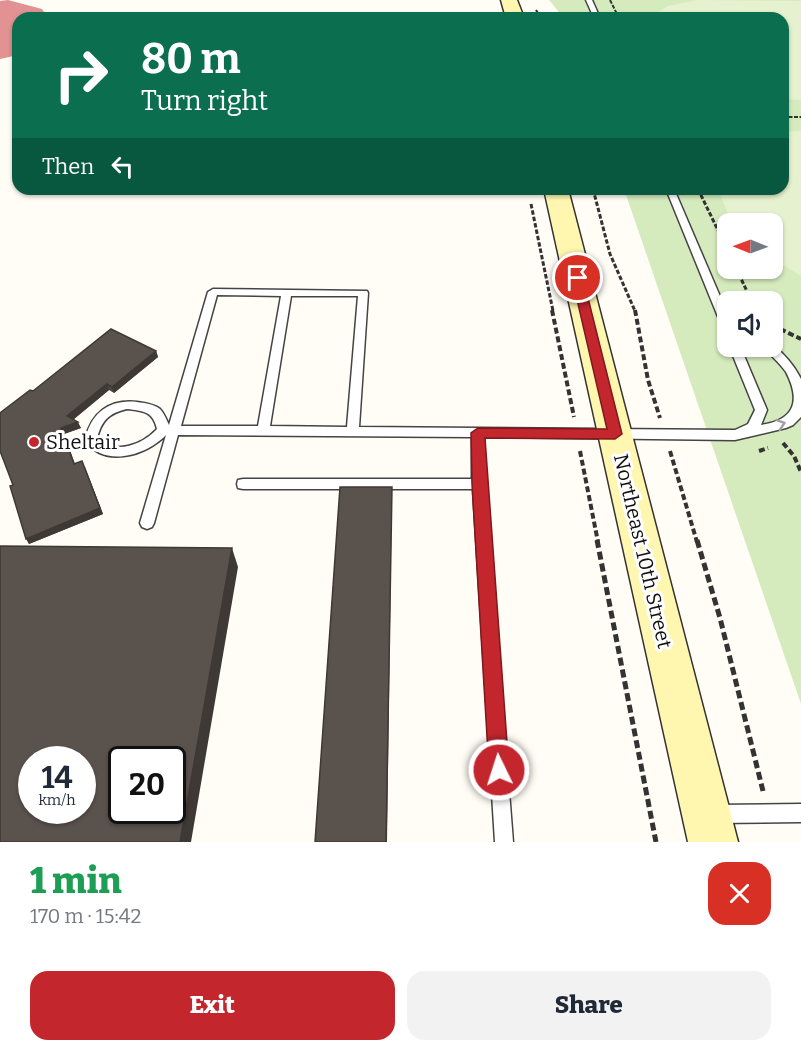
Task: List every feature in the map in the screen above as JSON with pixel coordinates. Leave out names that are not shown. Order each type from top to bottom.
[{"type":"street","name":"Northeast 10th Street","points":[[543,195],[615,434],[709,828]]},
{"type":"lane","points":[[672,195],[717,302]]},
{"type":"lane","points":[[147,523],[169,430],[213,292],[363,293],[353,432]]},
{"type":"lane","points":[[263,431],[286,292]]},
{"type":"lane","points":[[739,357],[761,410],[756,425],[750,431]]},
{"type":"lane","points":[[780,357],[788,364],[795,376],[801,397]]},
{"type":"lane","points":[[169,430],[152,408],[128,405],[109,408],[98,417],[91,440],[95,445],[109,452],[131,450],[145,445],[169,430],[735,435],[792,420],[797,415],[801,402]]},
{"type":"lane","points":[[478,433],[479,484],[504,842]]},
{"type":"lane","points":[[243,484],[479,484]]},
{"type":"lane","points":[[709,828],[769,814],[801,813]]},
{"type":"path","points":[[543,195],[577,434],[656,842]]},
{"type":"path","points":[[595,195],[610,254],[635,311],[648,380],[720,618],[769,814]]},
{"type":"path","points":[[701,195],[717,228]]},
{"type":"path","points":[[783,329],[801,339]]},
{"type":"path","points":[[783,443],[794,456],[801,472]]},
{"type":"green space","points":[[549,0],[801,0],[801,704],[626,195],[789,195],[789,12],[559,12]]},
{"type":"green space","points":[[697,0],[801,1],[801,100],[789,99],[789,12],[658,12],[668,6]]},
{"type":"green space","points":[[801,131],[801,276],[783,265],[783,213],[728,213],[720,195],[789,195],[789,132]]},
{"type":"building","name":"Sheltair","points":[[111,329],[156,351],[112,387],[107,384],[67,416],[78,422],[61,428],[74,464],[82,461],[100,508],[26,539],[10,486],[13,485],[0,451],[0,413],[30,390],[33,391]]},
{"type":"building","points":[[340,487],[392,487],[386,842],[315,842]]},
{"type":"building","points":[[0,546],[232,548],[186,808],[186,746],[108,746],[108,824],[183,824],[180,842],[0,842]]},
{"type":"runway","points":[[0,30],[8,29]]},
{"type":"place","name":"Sheltair","points":[[34,442]]},
{"type":"route","points":[[499,770],[479,484],[478,433],[615,434],[578,278]]}]
